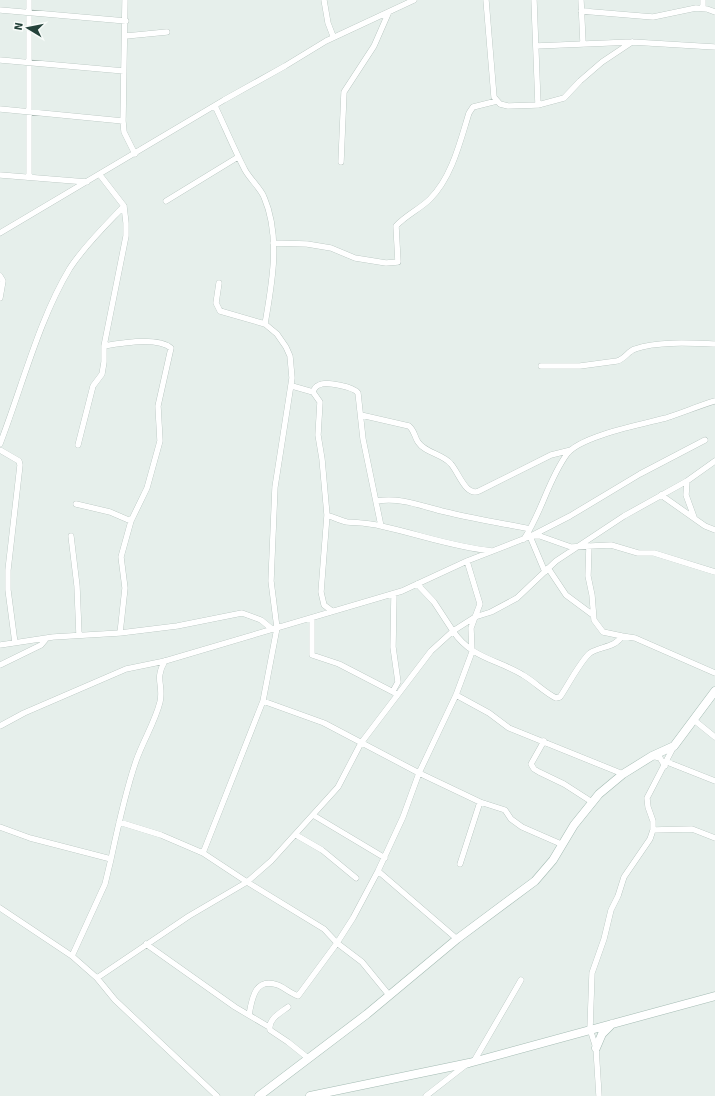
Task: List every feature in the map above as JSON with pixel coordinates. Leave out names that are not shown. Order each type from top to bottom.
[{"type":"street","points":[[29,177],[30,0]]},
{"type":"street","points":[[125,0],[126,36],[123,121],[124,132],[134,154]]},
{"type":"street","points":[[324,0],[328,23],[333,36]]},
{"type":"street","points":[[0,234],[333,36],[388,14],[414,0]]},
{"type":"street","points":[[486,0],[494,97],[497,101],[508,106],[538,105],[564,98],[580,81],[602,62],[632,42]]},
{"type":"street","points":[[534,0],[538,105]]},
{"type":"street","points":[[581,0],[583,43]]},
{"type":"street","points":[[703,0],[703,8]]},
{"type":"street","points":[[582,11],[653,17],[703,8],[715,12]]},
{"type":"street","points":[[0,10],[126,21]]},
{"type":"street","points":[[341,162],[344,92],[374,46],[388,14]]},
{"type":"street","points":[[126,36],[167,32]]},
{"type":"street","points":[[536,46],[632,42],[715,47]]},
{"type":"street","points":[[0,60],[124,71]]},
{"type":"street","points":[[273,243],[307,244],[331,248],[355,258],[386,264],[398,262],[396,226],[431,198],[446,175],[453,162],[469,113],[473,107],[497,101]]},
{"type":"street","points":[[215,106],[238,157],[252,183],[265,199],[273,243],[274,277],[265,324]]},
{"type":"street","points":[[0,109],[123,121]]},
{"type":"street","points":[[166,201],[238,157]]},
{"type":"street","points":[[0,175],[88,182]]},
{"type":"street","points":[[78,445],[93,386],[102,374],[104,346],[126,236],[124,206],[100,175]]},
{"type":"street","points":[[0,444],[32,353],[58,290],[71,267],[99,232],[124,206]]},
{"type":"street","points":[[0,276],[3,281],[0,298]]},
{"type":"street","points":[[203,853],[263,701],[274,628],[271,581],[276,487],[292,386],[292,368],[286,347],[277,334],[265,324],[220,311],[216,303],[219,283]]},
{"type":"street","points":[[104,346],[129,341],[140,341],[166,345],[171,348],[158,406],[160,441],[147,488],[131,522],[121,557],[125,588],[120,633]]},
{"type":"street","points":[[541,366],[580,366],[617,361],[621,360],[630,351],[643,346],[685,343],[715,344]]},
{"type":"street","points":[[313,392],[315,388],[321,384],[352,387],[356,390],[359,396],[363,439],[381,526]]},
{"type":"street","points":[[292,386],[313,392],[318,398],[321,407],[318,435],[322,459],[327,515],[321,592],[324,605],[332,611]]},
{"type":"street","points":[[361,415],[409,426],[414,430],[418,442],[422,446],[448,460],[458,472],[468,491],[472,493],[479,491],[551,455],[571,450],[618,429],[666,418],[715,401]]},
{"type":"street","points":[[530,532],[570,516],[640,474],[705,440]]},
{"type":"street","points":[[0,450],[19,460],[20,465],[8,570],[15,643]]},
{"type":"street","points":[[0,726],[24,713],[126,669],[165,661],[394,594],[466,561],[524,539],[530,532],[544,494],[571,450]]},
{"type":"street","points":[[97,978],[146,944],[247,882],[271,861],[338,787],[361,743],[395,693],[431,651],[453,631],[475,617],[491,612],[517,598],[556,561],[576,547],[624,516],[687,481],[715,461]]},
{"type":"street","points":[[687,481],[687,503],[695,519]]},
{"type":"street","points":[[662,495],[695,519],[715,530]]},
{"type":"street","points":[[377,501],[395,499],[404,501],[530,532],[565,546],[576,547],[611,545],[638,553],[654,553],[715,572]]},
{"type":"street","points":[[76,504],[110,512],[131,522]]},
{"type":"street","points":[[327,515],[348,522],[361,522],[381,526],[441,543],[470,549],[494,551]]},
{"type":"street","points":[[530,532],[532,545],[547,570],[566,595],[593,615]]},
{"type":"street","points":[[71,536],[77,586],[79,635]]},
{"type":"street","points":[[589,546],[588,576],[592,595],[593,615],[595,623],[603,632],[635,638],[715,673]]},
{"type":"street","points":[[249,1015],[253,994],[262,985],[268,984],[280,986],[290,993],[298,996],[337,943],[353,918],[385,858],[403,817],[419,773],[456,694],[472,652],[470,644],[471,628],[480,602],[466,561]]},
{"type":"street","points":[[417,584],[434,602],[461,642],[472,652],[523,675],[556,698],[560,697],[590,653],[606,648],[622,636]]},
{"type":"street","points":[[394,594],[393,647],[398,682],[395,693]]},
{"type":"street","points":[[0,645],[79,635],[120,633],[177,626],[242,613],[261,620],[274,628]]},
{"type":"street","points":[[312,618],[312,655],[339,664],[395,693]]},
{"type":"street","points":[[0,664],[41,645],[46,639]]},
{"type":"street","points":[[72,956],[105,884],[119,822],[136,761],[160,702],[158,681],[161,668],[165,661]]},
{"type":"street","points":[[605,1096],[599,1095],[596,1048],[590,1030],[592,973],[604,939],[611,910],[618,896],[625,874],[650,839],[653,830],[653,821],[648,807],[647,798],[674,746],[715,691]]},
{"type":"street","points":[[456,694],[509,728],[544,741],[590,762],[623,774]]},
{"type":"street","points":[[263,701],[324,723],[419,773],[480,802],[505,810],[511,819],[522,827],[561,844]]},
{"type":"street","points":[[694,720],[715,737]]},
{"type":"street","points":[[544,741],[531,764],[534,769],[564,784],[592,802]]},
{"type":"street","points":[[260,1096],[389,995],[457,939],[535,881],[553,860],[561,844],[592,802],[623,774],[652,756],[674,746]]},
{"type":"street","points":[[652,756],[660,758],[666,764],[715,781]]},
{"type":"street","points":[[460,864],[480,802]]},
{"type":"street","points":[[314,815],[385,858]]},
{"type":"street","points":[[119,822],[161,835],[203,853],[324,929],[337,943],[362,962],[389,995]]},
{"type":"street","points":[[0,827],[30,838],[111,859]]},
{"type":"street","points":[[653,830],[692,829],[715,838]]},
{"type":"street","points":[[296,835],[322,850],[356,878]]},
{"type":"street","points":[[378,871],[457,939]]},
{"type":"street","points":[[0,908],[72,956],[97,978],[115,1000],[217,1096]]},
{"type":"street","points":[[146,944],[235,1008],[269,1027],[272,1032],[288,1042],[308,1058]]},
{"type":"street","points":[[426,1096],[471,1062],[521,980]]},
{"type":"street","points":[[310,1096],[471,1062],[715,996]]},
{"type":"street","points":[[269,1027],[274,1017],[288,1007]]},
{"type":"street","points":[[596,1048],[602,1034],[612,1024]]}]
